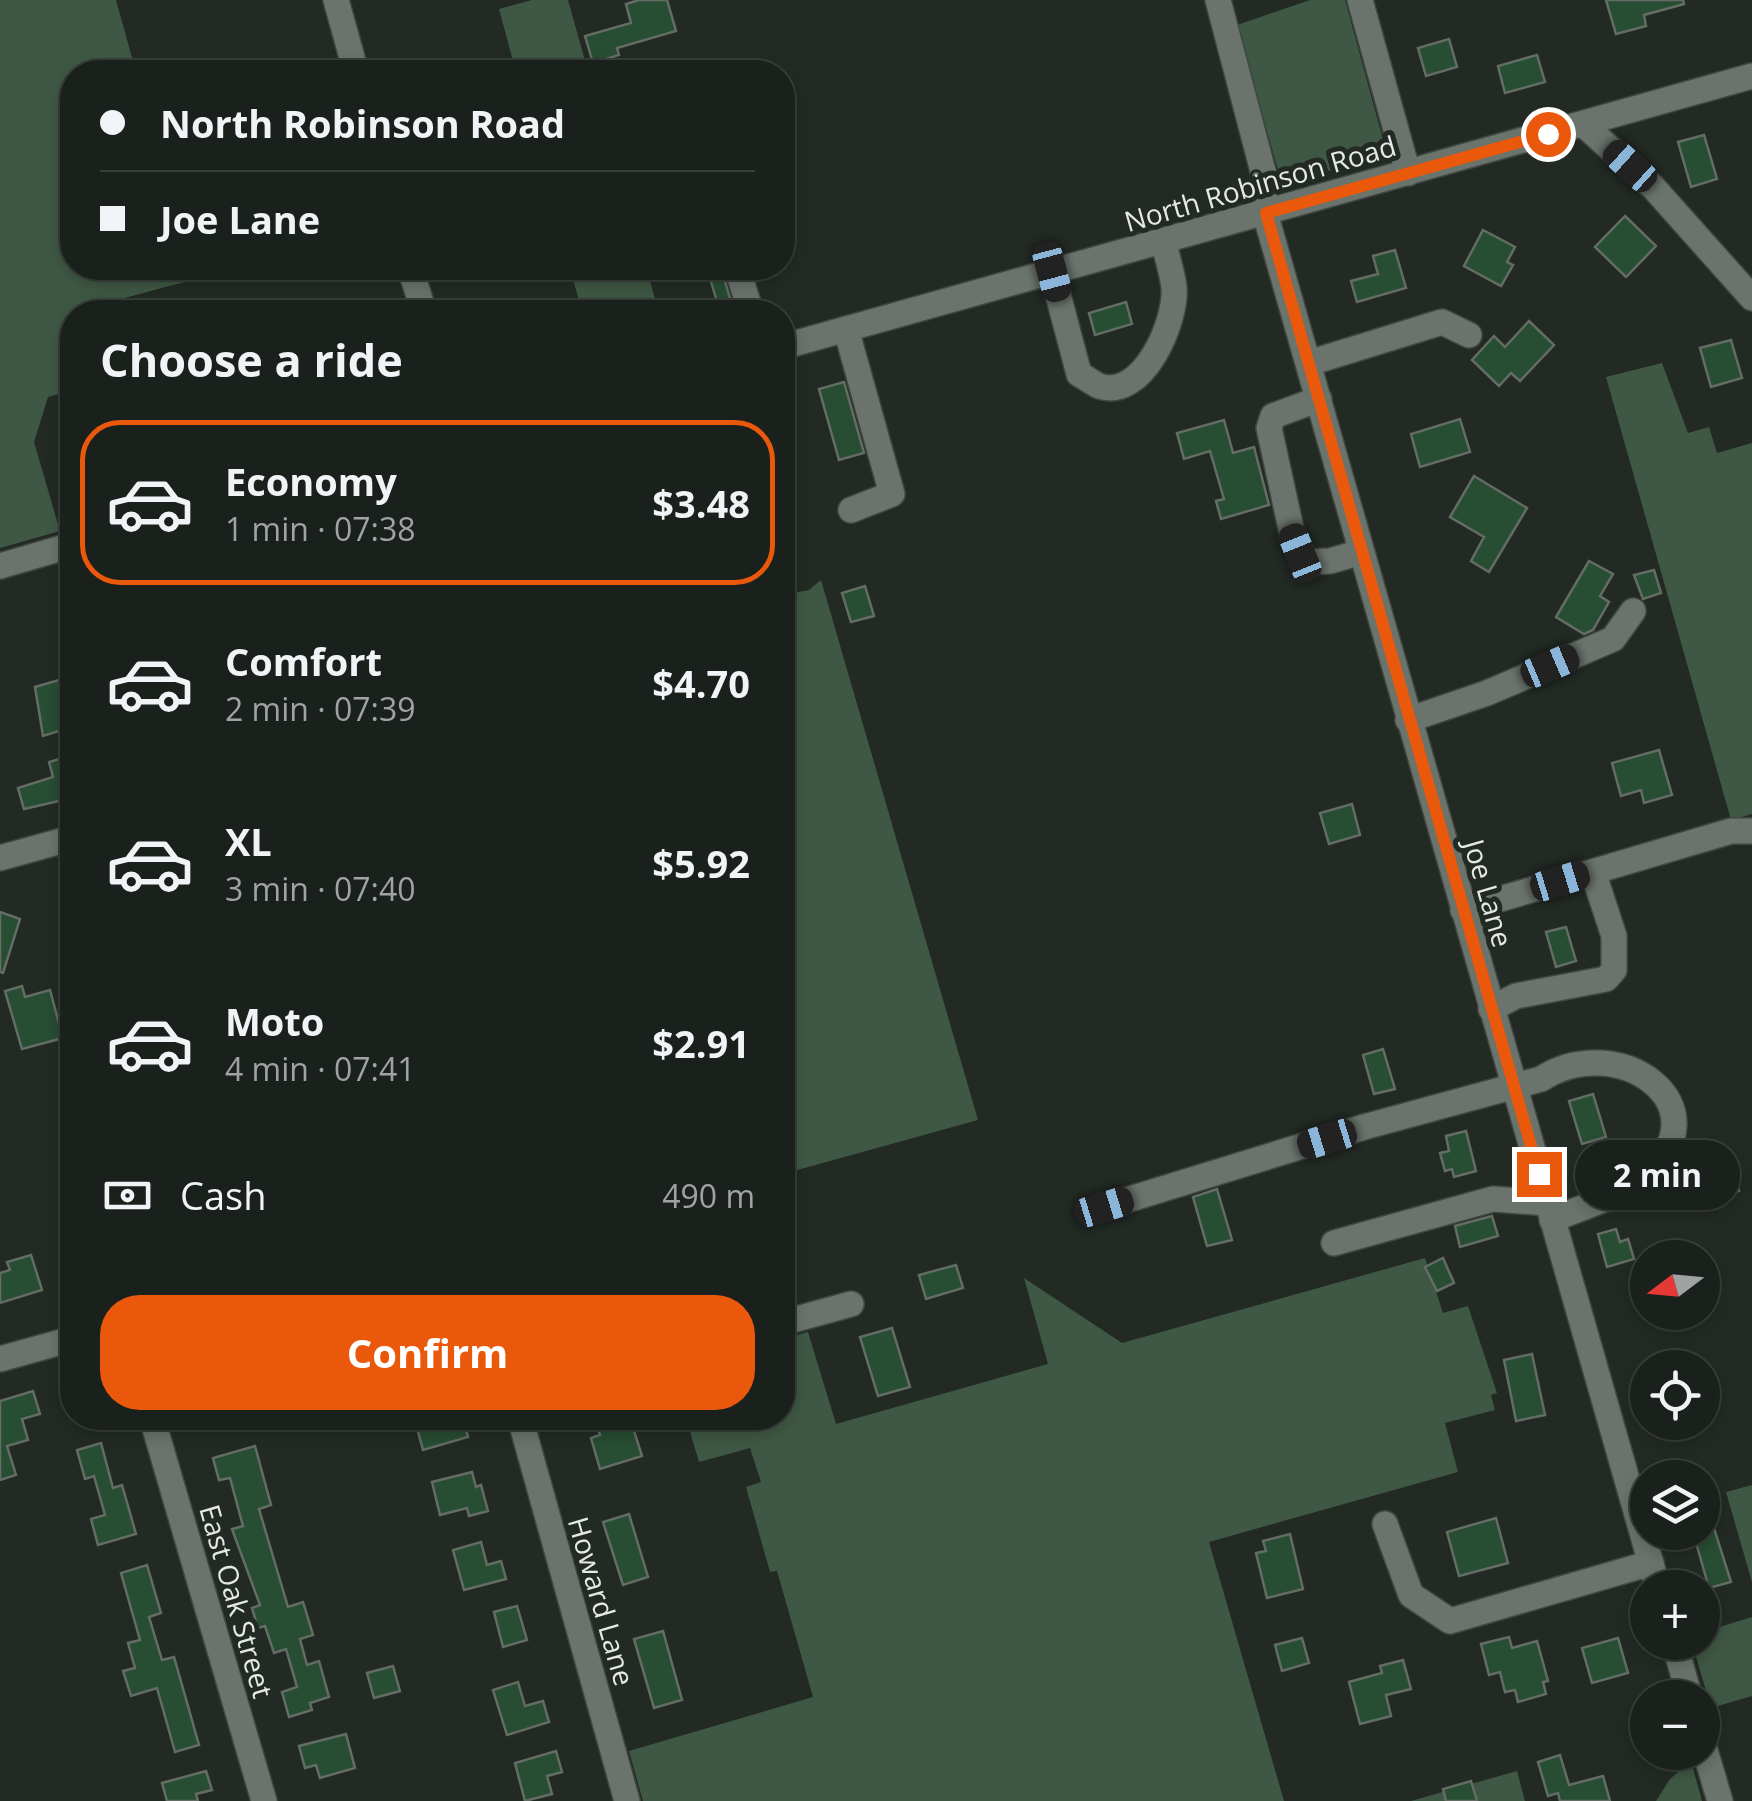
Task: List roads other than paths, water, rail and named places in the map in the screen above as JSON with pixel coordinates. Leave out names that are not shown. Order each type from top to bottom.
[{"type":"street","points":[[336,0],[353,60]]},
{"type":"street","name":"Joe Lane","points":[[1218,0],[1264,175],[1266,213],[1654,1570]]},
{"type":"street","points":[[1360,0],[1408,173]]},
{"type":"street","name":"North Robinson Road","points":[[795,343],[1752,76]]},
{"type":"street","points":[[1583,124],[1653,188],[1752,298]]},
{"type":"street","points":[[1052,272],[1079,374],[1102,387],[1119,385],[1147,370],[1166,329],[1174,290],[1164,242]]},
{"type":"street","points":[[1309,363],[1442,322],[1469,335]]},
{"type":"street","points":[[846,329],[892,494],[852,510]]},
{"type":"street","points":[[1319,399],[1273,416],[1269,428],[1292,534],[1306,562],[1330,561],[1361,552]]},
{"type":"street","points":[[0,566],[60,548]]},
{"type":"street","points":[[1408,720],[1486,693],[1613,638],[1633,610]]},
{"type":"street","points":[[1463,910],[1731,831],[1752,831]]},
{"type":"street","points":[[0,858],[60,841]]},
{"type":"street","points":[[1491,1008],[1516,996],[1606,979],[1614,970],[1614,936],[1593,872]]},
{"type":"street","points":[[1104,1207],[1541,1079],[1564,1064],[1595,1062],[1654,1078],[1669,1099],[1673,1131],[1661,1160],[1641,1180],[1550,1211],[1494,1199],[1334,1243]]},
{"type":"street","points":[[795,1320],[851,1304]]},
{"type":"street","points":[[0,1359],[60,1342]]},
{"type":"street","name":"East Oak Street","points":[[156,1430],[264,1801]]},
{"type":"street","name":"Howard Lane","points":[[523,1430],[627,1801]]},
{"type":"street","points":[[1385,1524],[1411,1595],[1450,1620],[1630,1580]]},
{"type":"street","points":[[1711,1770],[1720,1801]]}]
